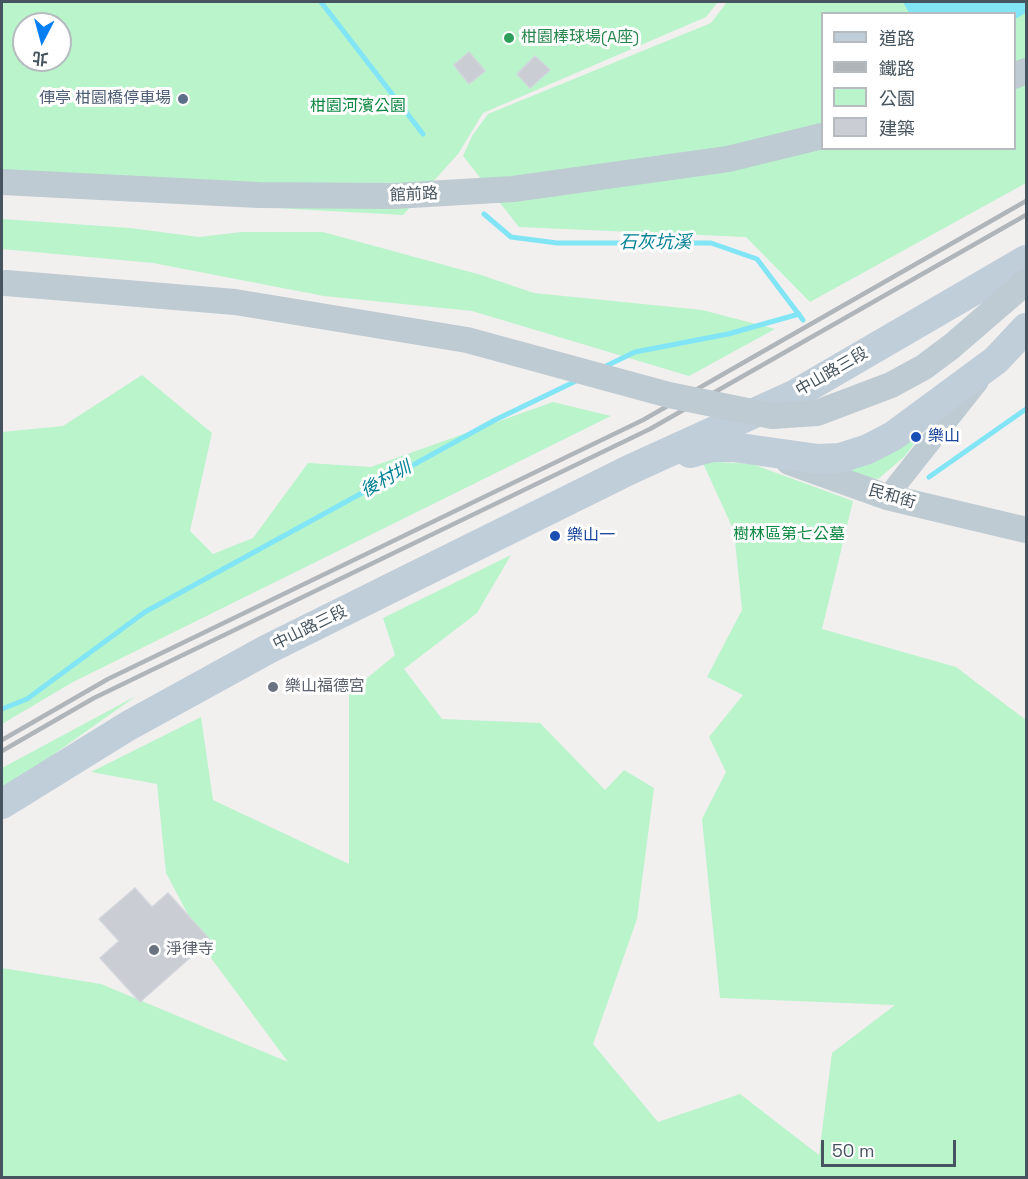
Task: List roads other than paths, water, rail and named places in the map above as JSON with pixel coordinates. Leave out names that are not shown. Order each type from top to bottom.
[{"type":"main road","name":"中山路三段","points":[[2,804],[128,726],[268,649],[629,470],[794,395],[1026,260]]},
{"type":"main road","name":"中山路三段","points":[[629,470],[712,447],[733,447],[818,459],[840,458],[868,449],[902,430],[996,360],[1026,328]]},
{"type":"street","name":"館前路","points":[[2,182],[258,195],[406,196],[513,189],[729,159],[821,136]]},
{"type":"street","points":[[4,283],[236,302],[467,340],[680,397],[772,416],[817,413],[891,385],[924,367],[952,346],[1026,282]]},
{"type":"street","points":[[887,497],[996,360]]},
{"type":"street","name":"民和街","points":[[760,452],[887,497],[1026,530]]},
{"type":"water","points":[[903,2],[1026,2],[1026,13],[1016,18],[1016,12],[908,12]]},
{"type":"waterway","name":"石灰坑溪","points":[[321,2],[423,134]]},
{"type":"waterway","name":"石灰坑溪","points":[[484,214],[511,237],[557,243],[711,243],[757,259],[803,320]]},
{"type":"waterway","name":"後村圳","points":[[602,368],[635,352],[728,334],[799,314]]},
{"type":"waterway","name":"後村圳","points":[[2,709],[27,699],[145,612],[495,420],[578,380]]},
{"type":"waterway","name":"石灰坑溪","points":[[929,477],[1026,409]]},
{"type":"railway","points":[[2,740],[108,679],[643,420],[1026,201]]},
{"type":"railway","points":[[2,751],[94,698],[650,429],[1026,215]]},
{"type":"place","name":"柑園棒球場(A座)","points":[[509,38]]},
{"type":"place","name":"俥亭 柑園橋停車場","points":[[183,99]]},
{"type":"place","name":"樂山","points":[[916,437]]},
{"type":"place","name":"樂山一","points":[[555,536]]},
{"type":"place","name":"樂山福德宮","points":[[273,687]]},
{"type":"place","name":"淨律寺","points":[[154,950]]},
{"type":"park label","name":"柑園河濱公園","points":[[358,107]]},
{"type":"park label","name":"樹林區第七公墓","points":[[789,535]]}]
